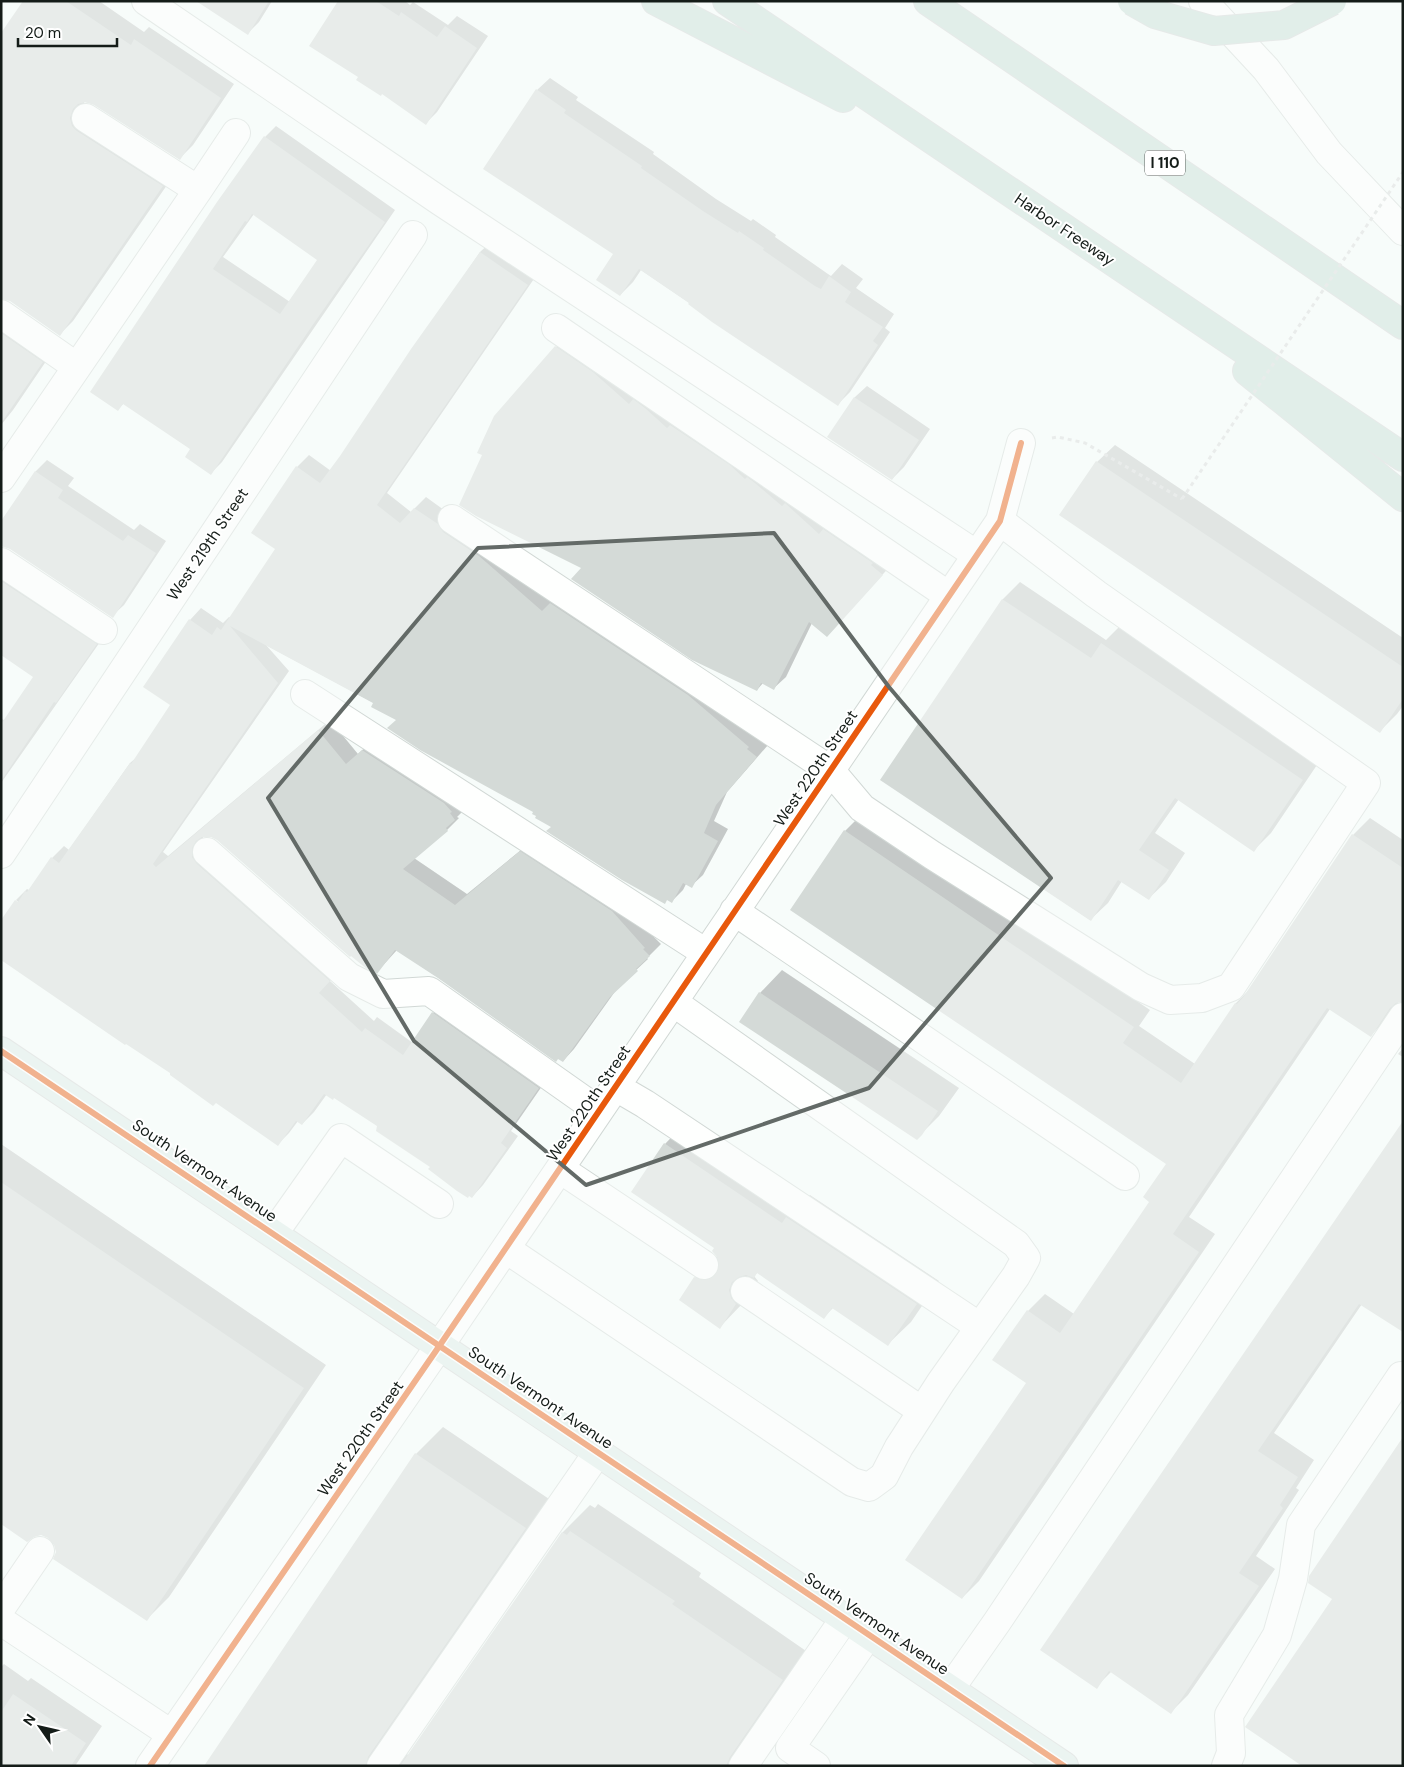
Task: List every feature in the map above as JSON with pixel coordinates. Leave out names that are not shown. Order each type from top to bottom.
[{"type":"highway","points":[[656,1],[958,158]]},
{"type":"highway","name":"Harbor Freeway","points":[[727,1],[1403,458]]},
{"type":"highway","name":"I 110","points":[[928,1],[1403,326]]},
{"type":"highway","points":[[1132,1],[1155,14],[1214,30],[1284,25],[1332,1]]},
{"type":"highway","points":[[1096,250],[1403,497]]},
{"type":"main road","name":"South Vermont Avenue","points":[[1,1051],[950,1689],[1037,1758],[1064,1766]]},
{"type":"street","points":[[146,1],[448,206],[977,554]]},
{"type":"street","points":[[1203,1],[1266,70],[1329,153],[1403,231]]},
{"type":"street","points":[[86,118],[198,190]]},
{"type":"street","points":[[1,478],[236,133]]},
{"type":"street","name":"West 219th Street","points":[[1,854],[413,235]]},
{"type":"street","points":[[1,314],[77,367]]},
{"type":"street","points":[[556,328],[949,596]]},
{"type":"street","name":"West 220th Street","points":[[150,1766],[440,1346],[1000,521],[1021,444]]},
{"type":"street","points":[[452,519],[830,770],[862,808],[932,855],[1141,987],[1170,1000],[1202,998],[1231,987],[1366,783],[1096,594],[1000,521]]},
{"type":"street","points":[[1,562],[103,630]]},
{"type":"street","points":[[305,694],[706,953]]},
{"type":"street","points":[[207,852],[349,976],[383,994],[429,991],[599,1110]]},
{"type":"street","points":[[734,911],[1125,1176]]},
{"type":"street","points":[[506,1249],[852,1482],[869,1487],[884,1476],[899,1447],[922,1411],[1016,1276],[1026,1258],[1016,1244],[673,1002]]},
{"type":"street","points":[[950,1689],[1403,1017]]},
{"type":"street","points":[[616,1087],[645,1104],[980,1327]]},
{"type":"street","points":[[274,1233],[341,1138],[439,1204]]},
{"type":"street","points":[[560,1169],[704,1265]]},
{"type":"street","points":[[745,1291],[922,1411]]},
{"type":"street","points":[[1226,1766],[1231,1753],[1229,1715],[1277,1635],[1293,1579],[1301,1525],[1402,1376]]},
{"type":"street","points":[[381,1766],[598,1452]]},
{"type":"street","points":[[1,1608],[40,1551]]},
{"type":"street","points":[[744,1766],[845,1618]]},
{"type":"street","points":[[1,1621],[171,1734]]},
{"type":"street","points":[[816,1766],[790,1748],[868,1634]]},
{"type":"path","points":[[1021,444],[1058,437],[1085,443],[1182,500],[1403,172]]},
{"type":"highlighted area","points":[[774,533],[889,687],[1051,878],[869,1088],[586,1185],[414,1041],[268,798],[478,548]]},
{"type":"building","points":[[23,1],[66,1],[131,45],[134,39],[221,98],[180,160],[94,105],[86,102],[78,104],[73,109],[70,118],[72,126],[77,131],[163,186],[60,336],[10,301],[1,299],[1,33]]},
{"type":"building","points":[[196,1],[269,1],[248,35]]},
{"type":"building","points":[[338,1],[376,1],[399,16],[401,12],[437,37],[445,26],[477,48],[426,125],[382,94],[381,96],[356,80],[358,77],[309,46]]},
{"type":"building","points":[[536,89],[566,110],[564,113],[642,166],[641,168],[703,211],[738,233],[739,231],[815,286],[821,289],[829,276],[851,292],[845,302],[883,327],[873,341],[878,345],[838,406],[712,322],[689,303],[639,269],[620,296],[596,280],[613,254],[483,169]]},
{"type":"building","points":[[264,136],[385,222],[211,475],[185,457],[190,449],[123,404],[118,411],[90,392],[217,202]],"holes":[[[252,214],[317,260],[280,314],[213,269],[245,221],[247,222]]]},
{"type":"building","points":[[480,252],[528,285],[377,505],[400,523],[414,508],[438,524],[443,532],[479,556],[542,611],[550,603],[688,695],[749,747],[747,749],[757,757],[716,805],[704,833],[718,841],[692,888],[683,883],[672,903],[667,900],[665,904],[622,880],[546,831],[551,827],[535,818],[536,816],[532,814],[533,812],[420,750],[387,728],[396,720],[371,707],[373,703],[230,626],[278,683],[153,864],[156,867],[318,730],[346,764],[362,750],[444,803],[452,812],[450,813],[455,820],[446,828],[448,831],[403,869],[455,905],[520,851],[612,911],[650,956],[636,969],[638,971],[610,997],[563,1062],[558,1059],[556,1062],[438,978],[395,950],[377,974],[367,969],[350,957],[217,840],[211,837],[202,837],[196,841],[192,848],[192,857],[197,864],[330,981],[319,993],[362,1032],[365,1028],[403,1055],[432,1012],[539,1088],[501,1143],[507,1148],[472,1198],[469,1196],[468,1198],[428,1169],[430,1167],[376,1131],[377,1126],[334,1098],[333,1100],[324,1094],[302,1125],[296,1121],[278,1146],[216,1103],[213,1106],[170,1075],[170,1073],[125,1045],[1,960],[1,920],[15,900],[18,902],[25,891],[27,892],[51,857],[59,863],[131,764],[170,705],[143,687],[189,619],[212,635],[217,627],[221,630],[275,549],[251,533],[296,466],[320,483]]},
{"type":"building","points":[[1,333],[43,362],[1,423]]},
{"type":"building","points":[[555,346],[593,372],[629,404],[633,399],[667,428],[670,425],[730,465],[745,479],[747,477],[782,506],[785,503],[819,534],[823,529],[873,563],[871,565],[883,575],[827,637],[809,622],[774,690],[761,683],[757,691],[692,660],[571,579],[581,568],[476,516],[459,505],[482,455],[477,453],[494,416]]},
{"type":"building","points":[[854,397],[919,440],[892,480],[827,437]]},
{"type":"building","points":[[1096,461],[1403,667],[1403,699],[1380,733],[1059,515]]},
{"type":"building","points":[[35,471],[63,490],[58,498],[123,541],[128,535],[156,553],[113,618],[10,549],[1,546],[1,521]]},
{"type":"building","points":[[1,581],[97,644],[56,703],[54,702],[1,781],[1,724],[33,677],[1,655]]},
{"type":"building","points":[[1002,599],[1091,658],[1101,643],[1303,780],[1254,852],[1175,798],[1139,850],[1169,870],[1149,900],[1118,880],[1091,921],[880,780]]},
{"type":"building","points":[[844,830],[1134,1027],[1123,1043],[1181,1083],[1235,1003],[1237,1004],[1244,996],[1352,834],[1403,868],[1403,1002],[1396,1003],[1390,1008],[1371,1037],[1327,1008],[1173,1234],[1199,1252],[962,1599],[905,1560],[1026,1383],[992,1360],[1027,1310],[1060,1333],[1149,1202],[1143,1197],[1166,1164],[790,910]]},
{"type":"building","points":[[759,992],[938,1111],[922,1135],[917,1140],[739,1022]]},
{"type":"building","points":[[1403,1121],[1403,1332],[1359,1304],[1258,1451],[1298,1477],[1280,1505],[1283,1508],[1239,1573],[1259,1586],[1171,1714],[1109,1671],[1097,1689],[1040,1650]]},
{"type":"building","points":[[664,1143],[782,1223],[786,1217],[917,1304],[888,1346],[832,1308],[824,1319],[757,1273],[754,1278],[746,1275],[732,1282],[729,1290],[731,1298],[736,1304],[720,1329],[679,1300],[694,1277],[703,1280],[710,1279],[717,1274],[720,1266],[718,1258],[712,1251],[714,1248],[631,1192]]},
{"type":"building","points":[[1,1182],[304,1388],[147,1621],[53,1559],[56,1552],[54,1545],[48,1538],[41,1535],[27,1542],[1,1524]]},
{"type":"building","points":[[1403,1437],[1403,1766],[1302,1766],[1245,1727],[1332,1599],[1308,1583],[1309,1576]]},
{"type":"building","points":[[415,1453],[526,1528],[368,1757],[366,1766],[204,1766]]},
{"type":"building","points":[[570,1531],[675,1601],[672,1604],[783,1680],[730,1757],[726,1766],[400,1766],[562,1532],[567,1535]]},
{"type":"building","points":[[13,1694],[86,1743],[71,1766],[1,1766],[1,1712]]},
{"type":"tunnel","points":[[704,1265],[745,1291]]},
{"type":"cycle path","points":[[150,1766],[440,1345],[1000,521],[1021,443]]},
{"type":"cycle path","points":[[1,1051],[1064,1766]]}]
